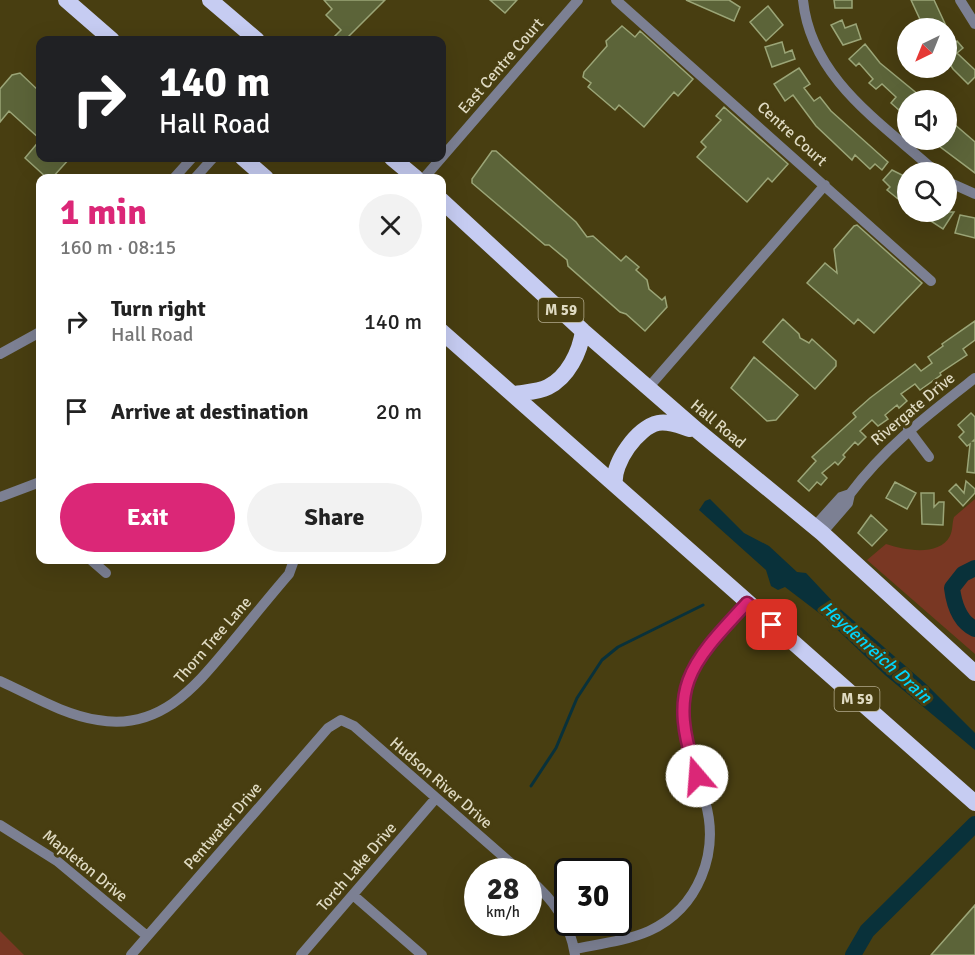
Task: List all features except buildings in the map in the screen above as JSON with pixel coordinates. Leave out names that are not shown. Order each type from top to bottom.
[{"type":"highway","points":[[66,0],[107,36]]},
{"type":"highway","points":[[210,0],[252,36]]},
{"type":"highway","points":[[248,162],[261,174]]},
{"type":"highway","points":[[397,162],[411,174]]},
{"type":"highway","name":"Hall Road","points":[[446,205],[583,331],[698,431],[818,530],[975,672]]},
{"type":"highway","points":[[514,394],[539,390],[555,382],[575,359],[583,331]]},
{"type":"highway","name":"M 59","points":[[446,335],[971,799]]},
{"type":"highway","points":[[615,484],[614,474],[619,459],[652,425],[669,423],[698,431]]},
{"type":"street","name":"East Centre Court","points":[[446,153],[578,0]]},
{"type":"street","name":"Centre Court","points":[[616,0],[825,185],[648,388]]},
{"type":"street","points":[[803,0],[812,41],[832,77],[925,162]]},
{"type":"street","points":[[960,0],[975,24]]},
{"type":"street","points":[[178,174],[188,162]]},
{"type":"street","points":[[199,174],[209,162]]},
{"type":"street","name":"East Centre Court","points":[[427,174],[438,162]]},
{"type":"street","points":[[825,185],[931,281]]},
{"type":"street","points":[[957,186],[975,194]]},
{"type":"street","points":[[0,354],[36,334]]},
{"type":"street","name":"Rivergate Drive","points":[[818,530],[848,503],[850,494],[873,463],[908,429],[975,378]]},
{"type":"street","points":[[908,429],[929,457]]},
{"type":"street","points":[[0,497],[36,486]]},
{"type":"street","points":[[96,564],[106,573]]},
{"type":"street","name":"Thorn Tree Lane","points":[[0,681],[76,714],[98,720],[129,721],[160,712],[185,696],[202,678],[289,574],[293,564]]},
{"type":"street","points":[[542,892],[558,909],[569,930],[574,952],[635,936],[658,926],[686,903],[700,880],[710,848],[710,824],[686,740],[683,703],[690,677],[700,656],[747,603]]},
{"type":"street","name":"Hudson River Drive","points":[[340,720],[354,726],[505,858]]},
{"type":"street","name":"Pentwater Drive","points":[[131,955],[328,728],[340,720]]},
{"type":"street","name":"Torch Lake Drive","points":[[301,955],[436,798]]},
{"type":"street","name":"Mapleton Drive","points":[[0,825],[57,861],[147,936]]},
{"type":"street","points":[[353,895],[422,955]]},
{"type":"shaded area","points":[[975,499],[975,654],[867,560],[886,544],[911,550],[938,547],[950,536],[954,517]]},
{"type":"shaded area","points":[[0,931],[24,955],[0,955]]},
{"type":"water","points":[[710,499],[744,533],[769,546],[797,572],[806,573],[837,606],[926,684],[975,733],[975,750],[885,675],[823,616],[785,587],[778,590],[771,586],[766,570],[699,510],[705,501]]},
{"type":"waterway","points":[[975,568],[963,574],[952,588],[959,612],[965,622],[975,629]]},
{"type":"waterway","name":"Heydenreich Drain","points":[[531,786],[556,748],[577,698],[602,660],[618,647],[703,605]]},
{"type":"waterway","points":[[853,955],[867,931],[975,824]]},
{"type":"route","points":[[697,776],[689,753],[682,717],[686,689],[694,666],[718,634],[747,603],[772,625]]}]
